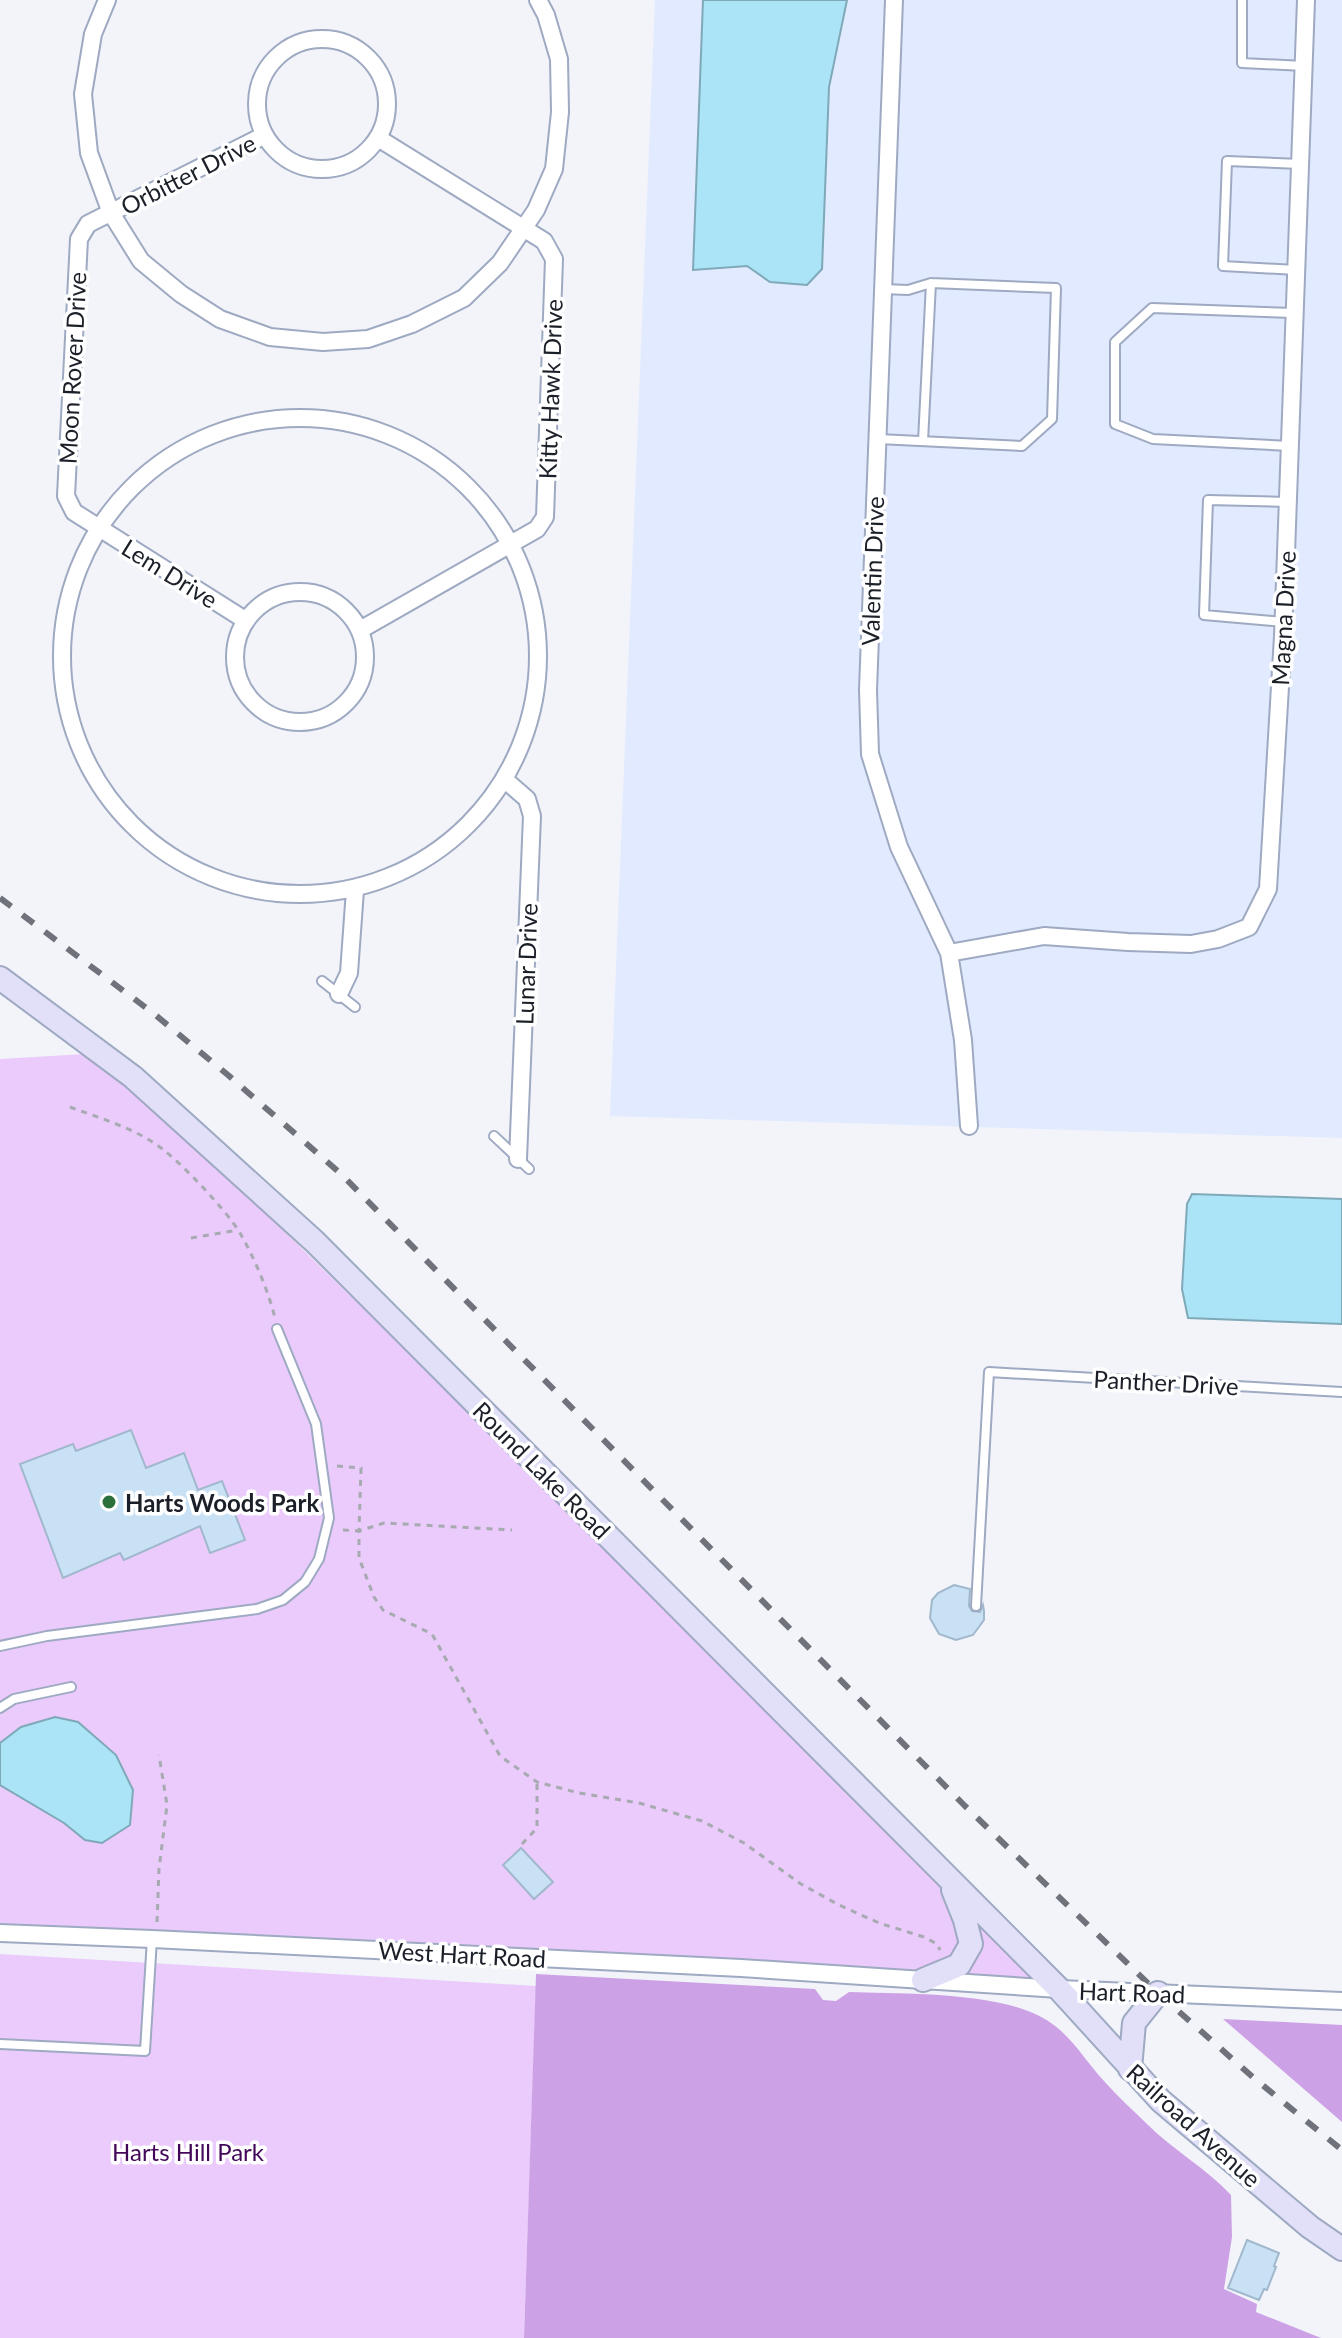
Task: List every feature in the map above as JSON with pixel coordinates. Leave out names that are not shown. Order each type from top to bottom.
[{"type":"main road","name":"Round Lake Road","points":[[0,978],[133,1077],[315,1242],[1059,1989]]},
{"type":"main road","points":[[923,1980],[959,1965],[971,1944],[948,1878]]},
{"type":"main road","name":"Railroad Avenue","points":[[1059,1989],[1161,2101],[1310,2227],[1342,2249]]},
{"type":"main road","points":[[1130,2069],[1134,2023],[1158,1993]]},
{"type":"street","points":[[107,0],[93,34],[83,94],[89,153],[111,213],[141,261],[181,294],[220,319],[270,337],[323,342],[368,339],[412,324],[464,298],[500,263],[536,210],[554,169],[560,112],[559,59],[546,15],[538,0]]},
{"type":"street","name":"Valentin Drive","points":[[894,0],[868,690],[870,754],[899,847],[949,953],[963,1040],[969,1126]]},
{"type":"street","name":"Magna Drive","points":[[949,953],[1044,936],[1191,944],[1218,939],[1249,927],[1268,889],[1284,622],[1306,0]]},
{"type":"street","name":"Orbitter Drive","points":[[314,39],[335,39],[363,53],[383,78],[388,98],[386,119],[378,138],[363,155],[343,166],[320,169],[298,165],[279,153],[265,135],[258,115],[257,94],[264,74],[276,57],[294,45],[314,39]]},
{"type":"street","name":"Orbitter Drive","points":[[111,213],[265,135]]},
{"type":"street","points":[[378,138],[524,228]]},
{"type":"street","name":"Moon Rover Drive","points":[[96,526],[74,512],[66,496],[79,239],[88,224],[111,213]]},
{"type":"street","name":"Kitty Hawk Drive","points":[[510,544],[537,529],[545,517],[554,259],[544,241],[524,228]]},
{"type":"street","points":[[266,421],[320,421],[374,429],[417,447],[458,475],[494,518],[510,544],[527,582],[537,644],[533,706],[514,763],[485,808],[449,843],[402,872],[355,890],[307,894],[250,889],[208,876],[170,856],[131,822],[91,768],[69,716],[62,662],[66,611],[80,560],[96,526],[140,478],[177,450],[220,431],[266,421]]},
{"type":"street","name":"Lem Drive","points":[[96,526],[245,620]]},
{"type":"street","points":[[360,630],[510,544]]},
{"type":"street","name":"Lem Drive","points":[[295,591],[315,593],[334,601],[349,613],[360,630],[366,652],[363,675],[354,695],[337,711],[317,720],[294,722],[272,717],[253,704],[240,685],[234,664],[235,641],[245,620],[258,605],[276,595],[295,591]]},
{"type":"street","name":"Lunar Drive","points":[[504,779],[527,799],[532,816],[524,1164]]},
{"type":"street","points":[[339,994],[349,973],[355,890]]},
{"type":"street","name":"West Hart Road","points":[[0,1933],[741,1968],[923,1980]]},
{"type":"street","name":"Hart Road","points":[[923,1980],[1342,2001]]},
{"type":"lane","points":[[1242,0],[1242,63],[1304,66]]},
{"type":"lane","points":[[1297,270],[1223,266],[1227,161],[1300,164]]},
{"type":"lane","points":[[923,441],[931,283]]},
{"type":"lane","points":[[877,439],[1022,446],[1052,419],[1056,288],[931,283],[908,290],[883,289]]},
{"type":"lane","points":[[1290,446],[1153,439],[1115,424],[1115,342],[1152,308],[1295,313]]},
{"type":"lane","points":[[1284,622],[1204,615],[1208,500],[1288,502]]},
{"type":"lane","points":[[322,981],[355,1007]]},
{"type":"lane","points":[[494,1136],[524,1164]]},
{"type":"lane","points":[[0,1646],[47,1636],[257,1609],[283,1600],[305,1582],[319,1559],[329,1518],[316,1424],[277,1329]]},
{"type":"lane","name":"Panther Drive","points":[[976,1606],[989,1372],[1342,1392]]},
{"type":"lane","points":[[0,1708],[14,1699],[71,1687]]},
{"type":"lane","points":[[0,2044],[145,2051],[152,1939]]},
{"type":"path","points":[[70,1107],[121,1126],[163,1150],[213,1200],[238,1230],[270,1298],[277,1329]]},
{"type":"path","points":[[191,1238],[238,1230]]},
{"type":"path","points":[[337,1466],[361,1468],[359,1558],[369,1587],[383,1610],[432,1634],[500,1756],[537,1782],[639,1803],[702,1821],[744,1843],[801,1884],[839,1905],[937,1944],[944,1958]]},
{"type":"path","points":[[343,1530],[359,1531],[384,1523],[512,1530]]},
{"type":"path","points":[[157,1922],[159,1869],[167,1805],[159,1755]]},
{"type":"path","points":[[522,1844],[537,1828],[537,1782]]},
{"type":"shaded area","points":[[655,0],[1342,0],[1342,1138],[610,1116]]},
{"type":"shaded area","points":[[536,1974],[815,1989],[823,2000],[836,2001],[849,1992],[954,1996],[1008,2005],[1032,2013],[1059,2029],[1109,2087],[1147,2124],[1231,2195],[1232,2237],[1224,2289],[1257,2304],[1256,2312],[1321,2338],[524,2338]]},
{"type":"shaded area","points":[[1223,2019],[1342,2025],[1342,2122]]},
{"type":"green space","name":"Harts Woods Park","points":[[102,1053],[1059,1989],[0,1933],[0,1059]]},
{"type":"green space","name":"Harts Hill Park","points":[[0,1954],[536,1986],[524,2338],[0,2338]]},
{"type":"water","points":[[703,0],[847,0],[829,87],[822,269],[807,285],[770,282],[747,266],[693,270]]},
{"type":"water","points":[[1192,1194],[1342,1199],[1342,1324],[1188,1318],[1182,1289],[1187,1204]]},
{"type":"water","points":[[55,1717],[78,1722],[116,1755],[133,1790],[130,1825],[102,1843],[85,1840],[64,1823],[0,1785],[0,1743],[21,1727]]},
{"type":"building","points":[[131,1430],[146,1468],[184,1453],[198,1490],[222,1481],[245,1540],[210,1553],[200,1526],[124,1560],[120,1553],[63,1578],[20,1464],[73,1444],[76,1451]]},
{"type":"building","points":[[954,1585],[970,1589],[969,1606],[972,1611],[980,1612],[983,1605],[984,1611],[984,1620],[973,1635],[956,1640],[939,1634],[930,1618],[932,1600],[938,1593]]},
{"type":"building","points":[[521,1848],[553,1882],[534,1899],[503,1865]]},
{"type":"building","points":[[1247,2240],[1279,2253],[1267,2290],[1264,2289],[1259,2300],[1228,2288]]},
{"type":"railway","points":[[0,898],[153,1013],[340,1173],[965,1806],[1158,1993],[1255,2079],[1342,2150]]},
{"type":"place","name":"Harts Woods Park","points":[[109,1502]]}]
